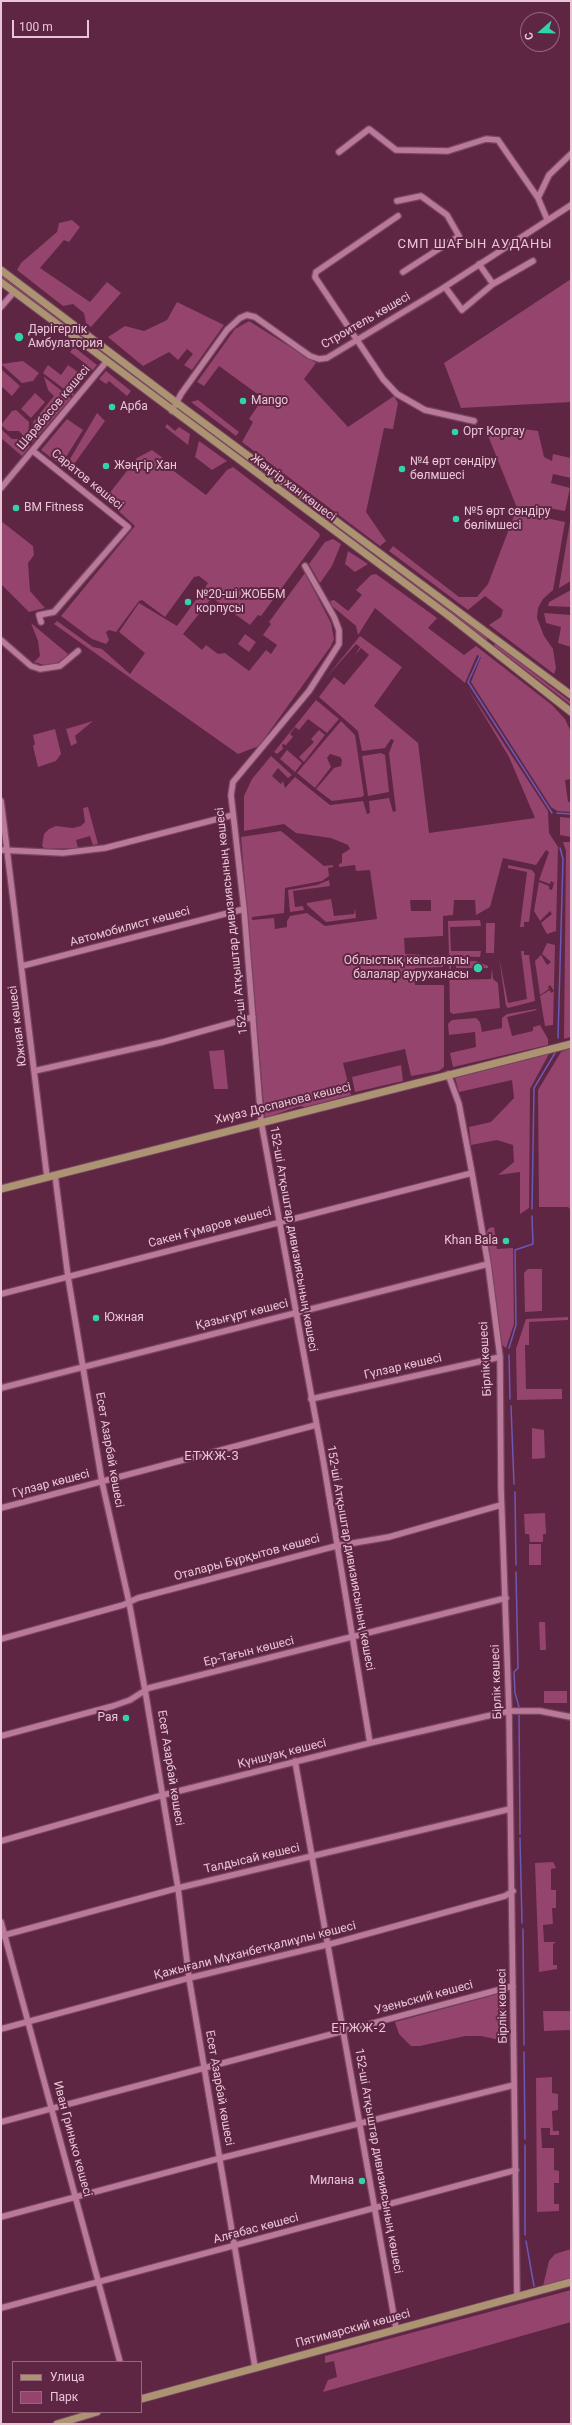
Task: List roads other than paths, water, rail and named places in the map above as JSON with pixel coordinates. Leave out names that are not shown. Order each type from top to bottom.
[{"type":"main road","name":"Жәңгір хан көшесі","points":[[1,270],[177,403],[571,695]]},
{"type":"main road","name":"Жәңгір хан көшесі","points":[[1,282],[107,361],[172,412],[449,616],[571,712]]},
{"type":"main road","name":"Хиуаз Доспанова көшесі","points":[[1,1189],[262,1121],[571,1044]]},
{"type":"main road","name":"Пятимарский көшесі","points":[[142,2399],[517,2295],[571,2282]]},
{"type":"main road","points":[[57,2424],[94,2413]]},
{"type":"street","points":[[339,152],[369,129],[396,150],[448,151],[492,139],[503,145],[538,198],[547,219]]},
{"type":"street","points":[[538,198],[549,175],[571,154]]},
{"type":"street","points":[[397,201],[421,196],[447,215],[459,236],[403,272]]},
{"type":"street","name":"Строитель көшесі","points":[[177,403],[181,394],[227,330],[235,321],[246,315],[255,317],[310,356],[319,359],[327,358],[445,287],[571,204]]},
{"type":"street","points":[[398,216],[315,275],[356,341],[383,379],[397,394],[425,410],[474,422]]},
{"type":"street","points":[[445,287],[462,310],[493,284],[533,261]]},
{"type":"street","points":[[479,264],[493,284]]},
{"type":"street","points":[[1,307],[14,292]]},
{"type":"street","name":"Шарабасов көшесі","points":[[1,488],[107,361]]},
{"type":"street","points":[[172,412],[177,403]]},
{"type":"street","name":"Саратов көшесі","points":[[33,451],[128,526],[54,612],[40,614],[41,622]]},
{"type":"street","name":"152-ші Атқыштар дивизиясының көшесі","points":[[305,566],[334,617],[340,635],[338,646],[309,691],[233,782],[231,795],[244,909],[262,1121],[370,1742]]},
{"type":"street","points":[[1,640],[31,666],[40,669],[60,666],[78,651]]},
{"type":"street","name":"Южная көшесі","points":[[1,801],[47,1177]]},
{"type":"street","points":[[1,850],[62,853],[105,848],[233,816]]},
{"type":"street","name":"Автомобилист көшесі","points":[[22,966],[244,909]]},
{"type":"street","points":[[34,1071],[163,1042],[253,1018]]},
{"type":"street","name":"Бірлік көшесі","points":[[448,1074],[459,1104],[472,1173],[488,1264],[500,1356],[501,1506],[510,1711],[517,2295]]},
{"type":"street","name":"Сакен Ғұмаров көшесі","points":[[1,1294],[280,1221],[472,1173]]},
{"type":"street","name":"Есет Азарбай көшесі","points":[[55,1174],[68,1277],[102,1482],[129,1602],[145,1690],[178,1888],[189,1978],[221,2158],[234,2246],[255,2367]]},
{"type":"street","name":"Қазығұрт көшесі","points":[[1,1388],[488,1264]]},
{"type":"street","name":"Гүлзар көшесі","points":[[311,1399],[500,1356]]},
{"type":"street","name":"Гүлзар көшесі","points":[[1,1508],[316,1425]]},
{"type":"street","name":"Оталары Бұрқытов көшесі","points":[[1,1639],[129,1602],[336,1546],[389,1537],[501,1506]]},
{"type":"street","name":"Ер-Тағын көшесі","points":[[1,1736],[113,1706],[130,1700],[145,1690],[506,1598]]},
{"type":"street","name":"Күншуақ көшесі","points":[[1,1841],[163,1795],[370,1742],[510,1711],[540,1711],[571,1716]]},
{"type":"street","name":"152-ші Атқыштар дивизиясының көшесі","points":[[295,1762],[361,2122],[374,2208],[396,2328]]},
{"type":"street","name":"Талдысай көшесі","points":[[3,1935],[178,1888],[510,1809]]},
{"type":"street","name":"Қажығали Мұханбетқалиұлы көшесі","points":[[1,2029],[189,1978],[329,1944],[505,1896],[513,1891]]},
{"type":"street","name":"Иван Гринько көшесі","points":[[1,1922],[3,1935],[29,2022],[120,2361]]},
{"type":"street","name":"Узеньский көшесі","points":[[1,2122],[513,1986]]},
{"type":"street","points":[[1,2217],[221,2158],[514,2085]]},
{"type":"street","name":"Алғабас көшесі","points":[[1,2308],[516,2170]]},
{"type":"waterway","points":[[480,656],[468,682],[552,813]]},
{"type":"waterway","points":[[557,813],[571,814]]},
{"type":"waterway","points":[[558,1038],[563,859],[560,848]]},
{"type":"waterway","points":[[532,1209],[534,1088],[555,1053]]},
{"type":"waterway","points":[[509,1348],[516,1325],[515,1250],[533,1244],[532,1216]]},
{"type":"waterway","points":[[509,1355],[510,1399]]},
{"type":"waterway","points":[[511,1406],[514,1484]]},
{"type":"waterway","points":[[515,1492],[516,1565]]},
{"type":"waterway","points":[[516,1572],[518,1668],[514,1672],[515,1693],[519,1707]]},
{"type":"waterway","points":[[519,1713],[520,1834]]},
{"type":"waterway","points":[[520,1838],[522,1923]]},
{"type":"waterway","points":[[523,1929],[524,2045]]},
{"type":"waterway","points":[[524,2052],[525,2139]]},
{"type":"waterway","points":[[525,2145],[525,2235]]},
{"type":"waterway","points":[[526,2241],[534,2286]]},
{"type":"place","name":"Дәрігерлік Амбулатория","points":[[19,337]]},
{"type":"place","name":"Mango","points":[[243,401]]},
{"type":"place","name":"Арба","points":[[112,407]]},
{"type":"place","name":"Орт Коргау","points":[[455,432]]},
{"type":"place","name":"Жәңгір Хан","points":[[106,466]]},
{"type":"place","name":"№4 өрт сөндіру бөлмшесі","points":[[402,469]]},
{"type":"place","name":"BM Fitness","points":[[16,508]]},
{"type":"place","name":"№5 өрт сөндіру бөлімшесі","points":[[456,519]]},
{"type":"place","name":"№20-ші ЖОББМ корпусы","points":[[188,602]]},
{"type":"place","name":"Облыстық көпсалалы балалар ауруханасы","points":[[478,968]]},
{"type":"place","name":"Khan Bala","points":[[506,1241]]},
{"type":"place","name":"Южная","points":[[96,1318]]},
{"type":"place","name":"Рая","points":[[126,1718]]},
{"type":"place","name":"Милана","points":[[362,2181]]},
{"type":"district","name":"СМП ШАҒЫН АУДАНЫ","points":[[475,245]]},
{"type":"district","name":"ЕТЖЖ-3","points":[[212,1457]]},
{"type":"district","name":"ЕТЖЖ-2","points":[[359,2029]]}]
